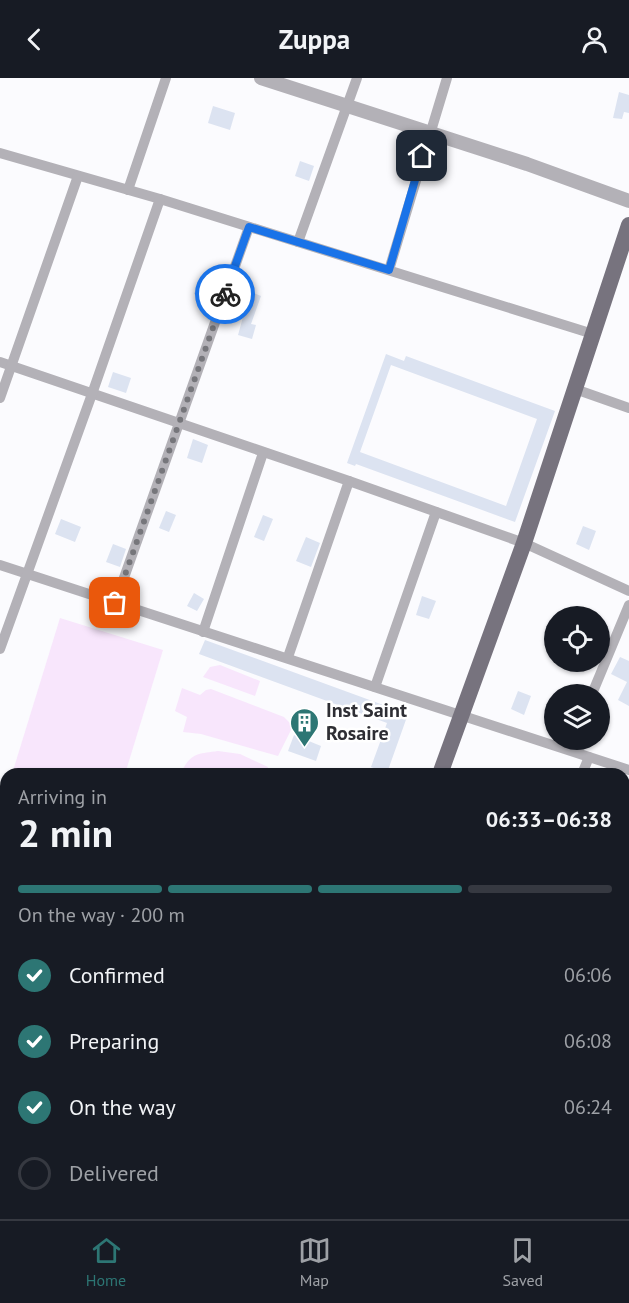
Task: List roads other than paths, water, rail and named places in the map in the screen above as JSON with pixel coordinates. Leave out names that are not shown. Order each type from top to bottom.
[{"type":"main road","points":[[442,768],[524,543],[629,225]]},
{"type":"street","points":[[128,190],[166,78]]},
{"type":"street","points":[[261,78],[428,134],[527,164],[629,201]]},
{"type":"street","points":[[298,242],[357,78]]},
{"type":"street","points":[[389,270],[428,134],[447,78]]},
{"type":"street","points":[[0,153],[128,190],[593,334]]},
{"type":"street","points":[[0,398],[78,176]]},
{"type":"street","points":[[0,649],[160,200]]},
{"type":"street","points":[[115,603],[249,227]]},
{"type":"street","points":[[0,362],[524,543],[629,591]]},
{"type":"street","points":[[575,388],[629,408]]},
{"type":"street","points":[[203,632],[263,453]]},
{"type":"street","points":[[288,657],[349,481]]},
{"type":"street","points":[[375,687],[436,512]]},
{"type":"street","points":[[0,565],[623,768]]},
{"type":"street","points":[[596,684],[629,605]]},
{"type":"street","points":[[584,768],[589,757]]},
{"type":"place","name":"Inst Saint Rosaire","points":[[305,748]]}]
